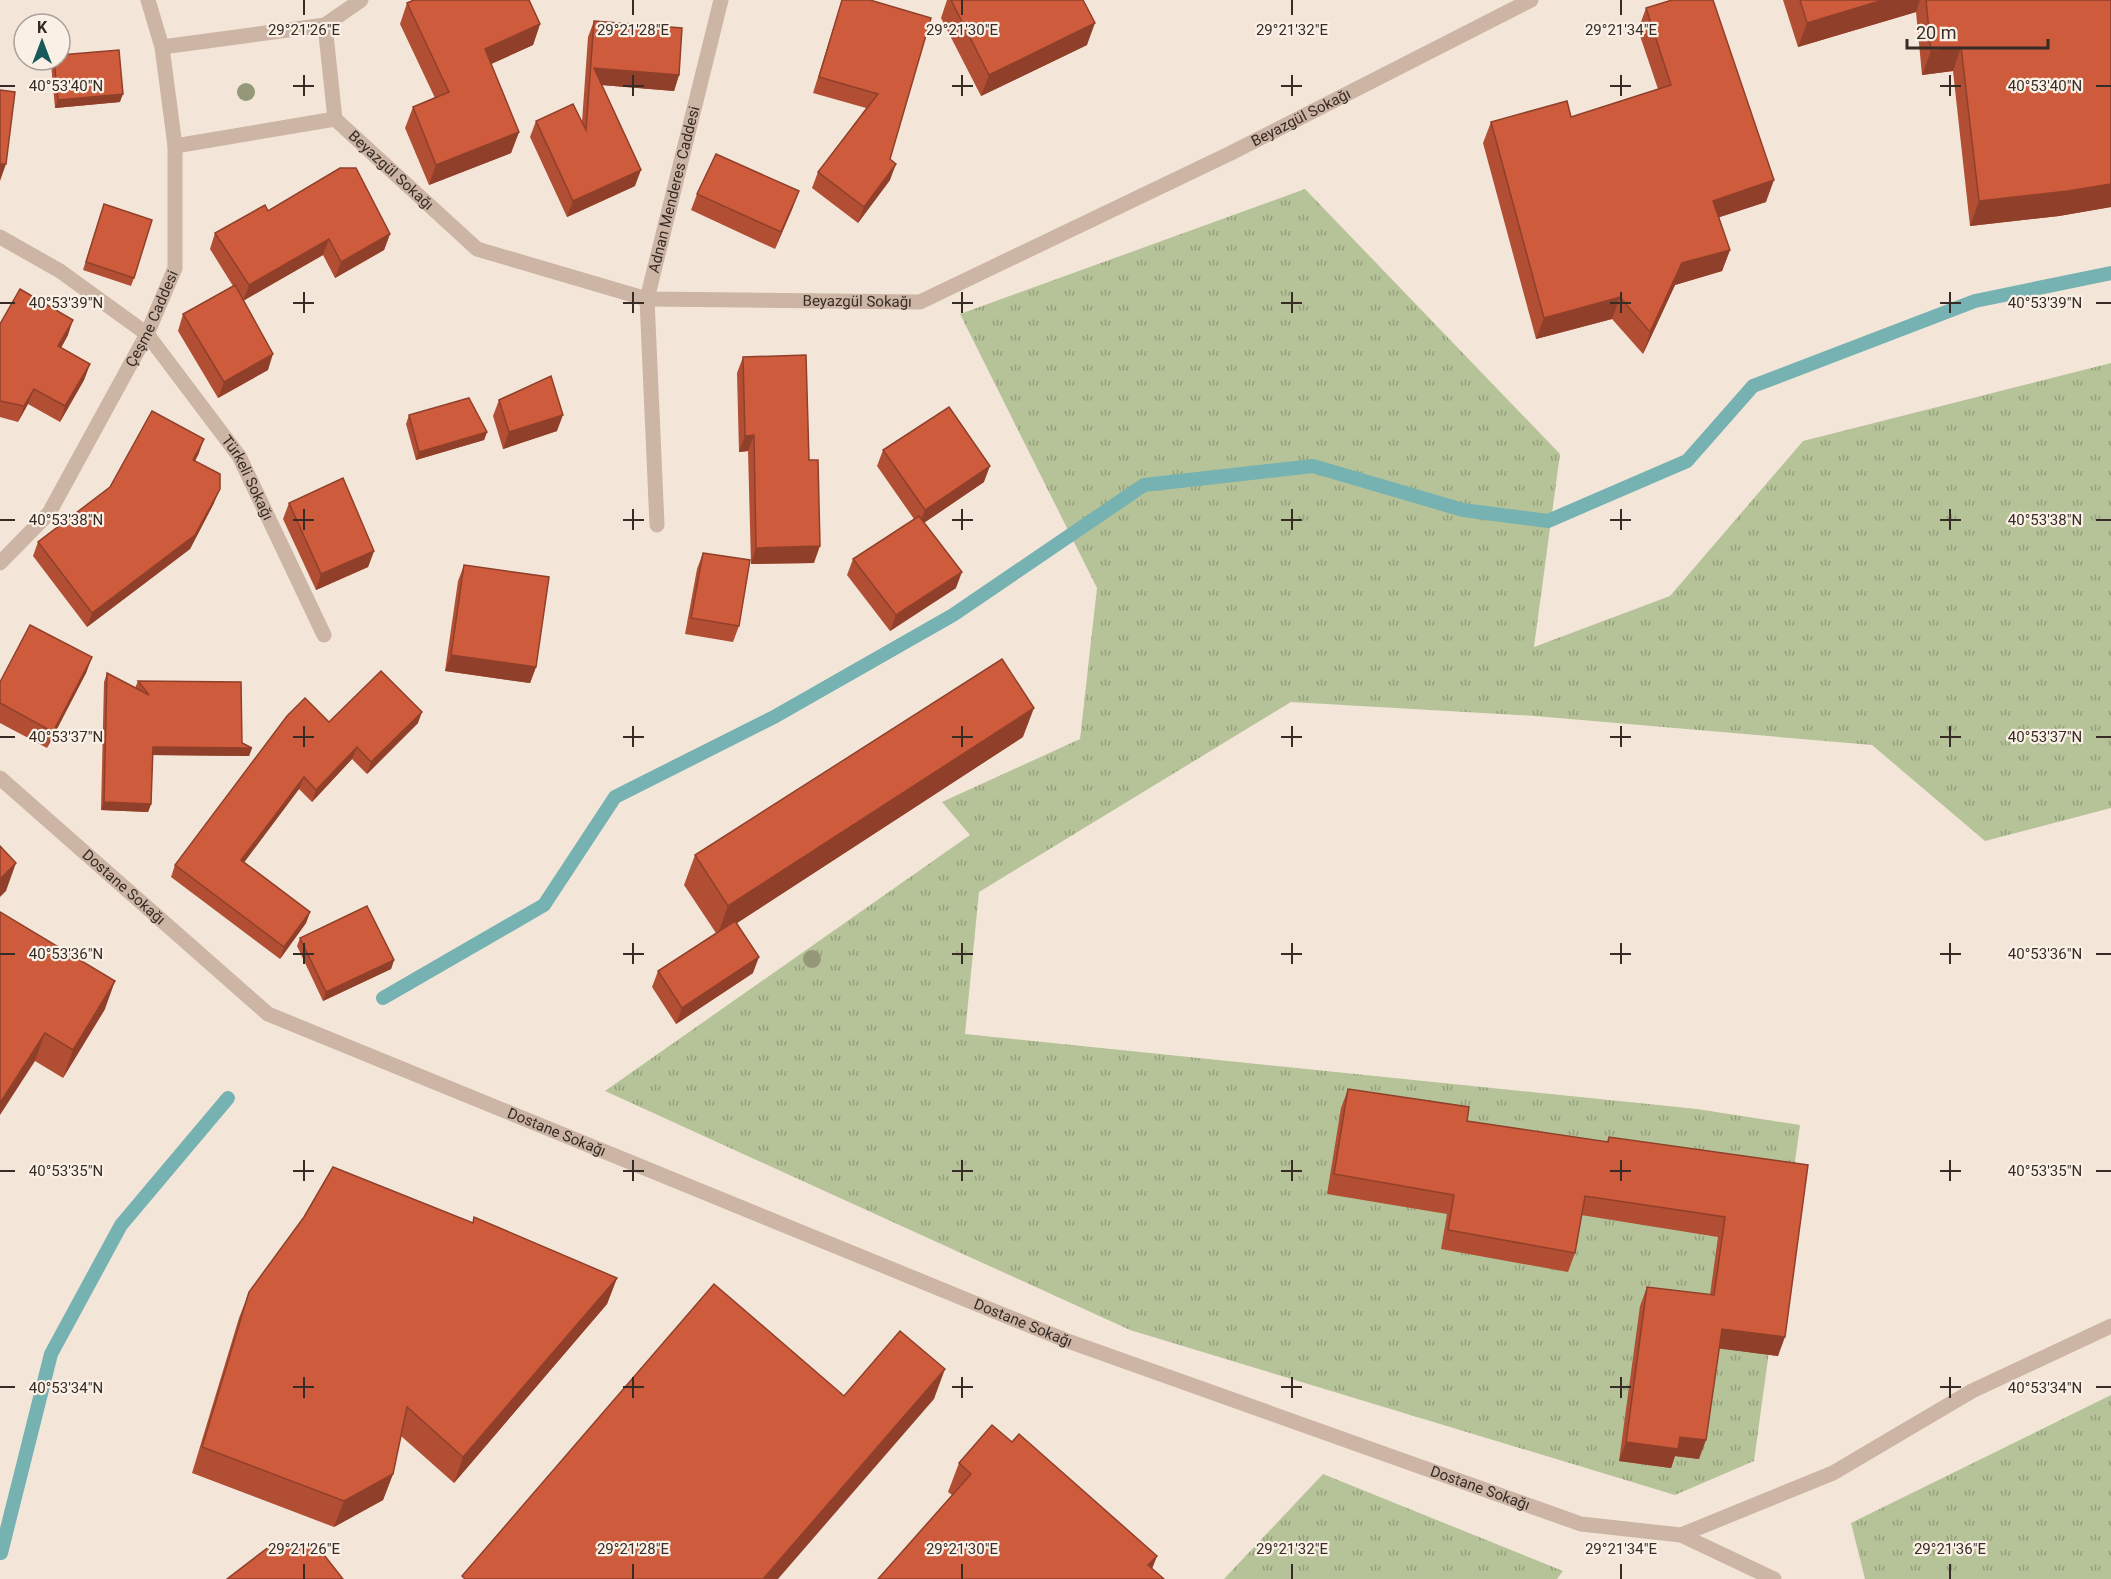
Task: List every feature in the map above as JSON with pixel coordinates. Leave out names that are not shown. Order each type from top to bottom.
[{"type":"street","name":"Çeşme Caddesi","points":[[0,563],[49,513],[147,334],[175,268],[175,146],[162,47],[148,0]]},
{"type":"street","points":[[162,47],[325,25],[361,0]]},
{"type":"street","name":"Adnan Menderes Caddesi","points":[[657,525],[648,298],[721,0]]},
{"type":"street","name":"Beyazgül Sokağı","points":[[334,119],[477,249],[648,298],[920,302],[1231,153],[1531,0]]},
{"type":"street","points":[[175,146],[334,119],[325,25]]},
{"type":"street","name":"Türkeli Sokağı","points":[[0,237],[60,271],[147,334],[238,456],[324,635]]},
{"type":"street","name":"Dostane Sokağı","points":[[0,778],[268,1014],[1065,1340],[1581,1524],[1680,1535],[1833,1473],[1971,1391],[2111,1326]]},
{"type":"street","points":[[1680,1535],[1774,1579]]},
{"type":"green space","points":[[1305,189],[1560,454],[1534,647],[1670,596],[1803,441],[2111,363],[2111,808],[1985,841],[1872,745],[1535,716],[1291,702],[979,892],[965,1034],[1697,1109],[1800,1125],[1754,1461],[1675,1495],[1130,1330],[605,1091],[970,835],[942,802],[1080,739],[1097,588],[960,314]]},
{"type":"green space","points":[[2111,1395],[2111,1579],[1865,1579],[1851,1523]]},
{"type":"green space","points":[[1323,1474],[1563,1571],[1557,1579],[1224,1579]]},
{"type":"building","points":[[414,0],[529,0],[540,24],[485,49],[519,132],[436,165],[413,107],[449,92],[407,3]]},
{"type":"building","points":[[842,0],[870,0],[931,18],[890,159],[896,164],[864,207],[818,172],[878,94],[819,77]]},
{"type":"building","points":[[951,0],[1083,0],[1095,23],[989,75]]},
{"type":"building","points":[[1672,0],[1713,0],[1774,180],[1713,201],[1730,250],[1682,263],[1650,332],[1620,297],[1544,318],[1491,122],[1567,101],[1571,117],[1671,85],[1646,8]]},
{"type":"building","points":[[1800,0],[1883,0],[1807,23]]},
{"type":"building","points":[[1926,0],[2111,0],[2111,184],[1979,201],[1961,47],[1931,51]]},
{"type":"building","points":[[594,21],[682,28],[679,75],[594,68],[641,170],[573,201],[536,121],[573,104],[586,130]]},
{"type":"building","points":[[119,50],[123,94],[58,100],[55,72],[72,72],[72,54]]},
{"type":"building","points":[[0,90],[15,92],[6,164],[0,164]]},
{"type":"building","points":[[716,154],[799,191],[781,232],[697,194]]},
{"type":"building","points":[[340,168],[356,168],[390,234],[341,262],[329,239],[249,285],[215,233],[265,205],[268,211]]},
{"type":"building","points":[[104,204],[152,220],[134,278],[86,262]]},
{"type":"building","points":[[235,285],[273,354],[224,382],[183,314]]},
{"type":"building","points":[[20,289],[73,320],[58,346],[90,364],[65,406],[34,389],[24,406],[0,401],[0,324]]},
{"type":"building","points":[[806,355],[809,460],[818,460],[820,546],[756,548],[754,435],[745,436],[743,357]]},
{"type":"building","points":[[551,376],[563,415],[509,432],[499,400]]},
{"type":"building","points":[[469,398],[487,432],[419,452],[409,415]]},
{"type":"building","points":[[949,407],[990,466],[925,510],[883,450]]},
{"type":"building","points":[[152,411],[204,439],[193,460],[220,474],[220,489],[195,535],[92,613],[38,542],[110,487]]},
{"type":"building","points":[[343,478],[374,551],[321,574],[289,503]]},
{"type":"building","points":[[919,516],[962,572],[896,615],[853,559]]},
{"type":"building","points":[[703,553],[750,560],[739,626],[691,618]]},
{"type":"building","points":[[464,565],[549,577],[536,667],[451,655]]},
{"type":"building","points":[[30,625],[92,657],[53,732],[0,703],[0,682]]},
{"type":"building","points":[[1002,659],[1034,708],[728,906],[695,855]]},
{"type":"building","points":[[381,671],[422,712],[371,762],[357,747],[316,790],[304,777],[241,860],[310,912],[284,947],[175,865],[287,716],[305,698],[329,722]]},
{"type":"building","points":[[107,673],[149,695],[138,681],[241,682],[242,743],[252,748],[153,747],[151,804],[104,802]]},
{"type":"building","points":[[0,846],[16,863],[0,879]]},
{"type":"building","points":[[367,906],[394,960],[326,992],[300,938]]},
{"type":"building","points":[[0,912],[115,981],[73,1050],[45,1033],[0,1103]]},
{"type":"building","points":[[735,921],[759,957],[682,1008],[658,971]]},
{"type":"building","points":[[1348,1089],[1469,1107],[1467,1121],[1608,1142],[1609,1137],[1808,1165],[1785,1337],[1722,1329],[1706,1440],[1680,1437],[1678,1449],[1626,1442],[1647,1287],[1714,1295],[1725,1217],[1585,1196],[1575,1253],[1448,1230],[1454,1195],[1334,1174]]},
{"type":"building","points":[[333,1167],[473,1223],[474,1217],[617,1278],[463,1457],[407,1407],[393,1474],[344,1501],[202,1447],[249,1292],[304,1217]]},
{"type":"building","points":[[714,1284],[844,1396],[900,1331],[945,1369],[763,1579],[465,1579],[462,1576]]},
{"type":"building","points":[[992,1425],[1012,1442],[1019,1434],[1157,1556],[1148,1565],[1164,1579],[878,1579],[971,1474],[959,1463]]},
{"type":"building","points":[[270,1546],[317,1546],[343,1579],[227,1579]]},
{"type":"waterway","points":[[383,998],[544,905],[615,797],[774,717],[953,615],[1144,485],[1313,466],[1463,510],[1548,521],[1687,461],[1753,386],[1975,301],[2111,273]]},
{"type":"waterway","points":[[1,1553],[51,1354],[121,1225],[228,1098]]}]
